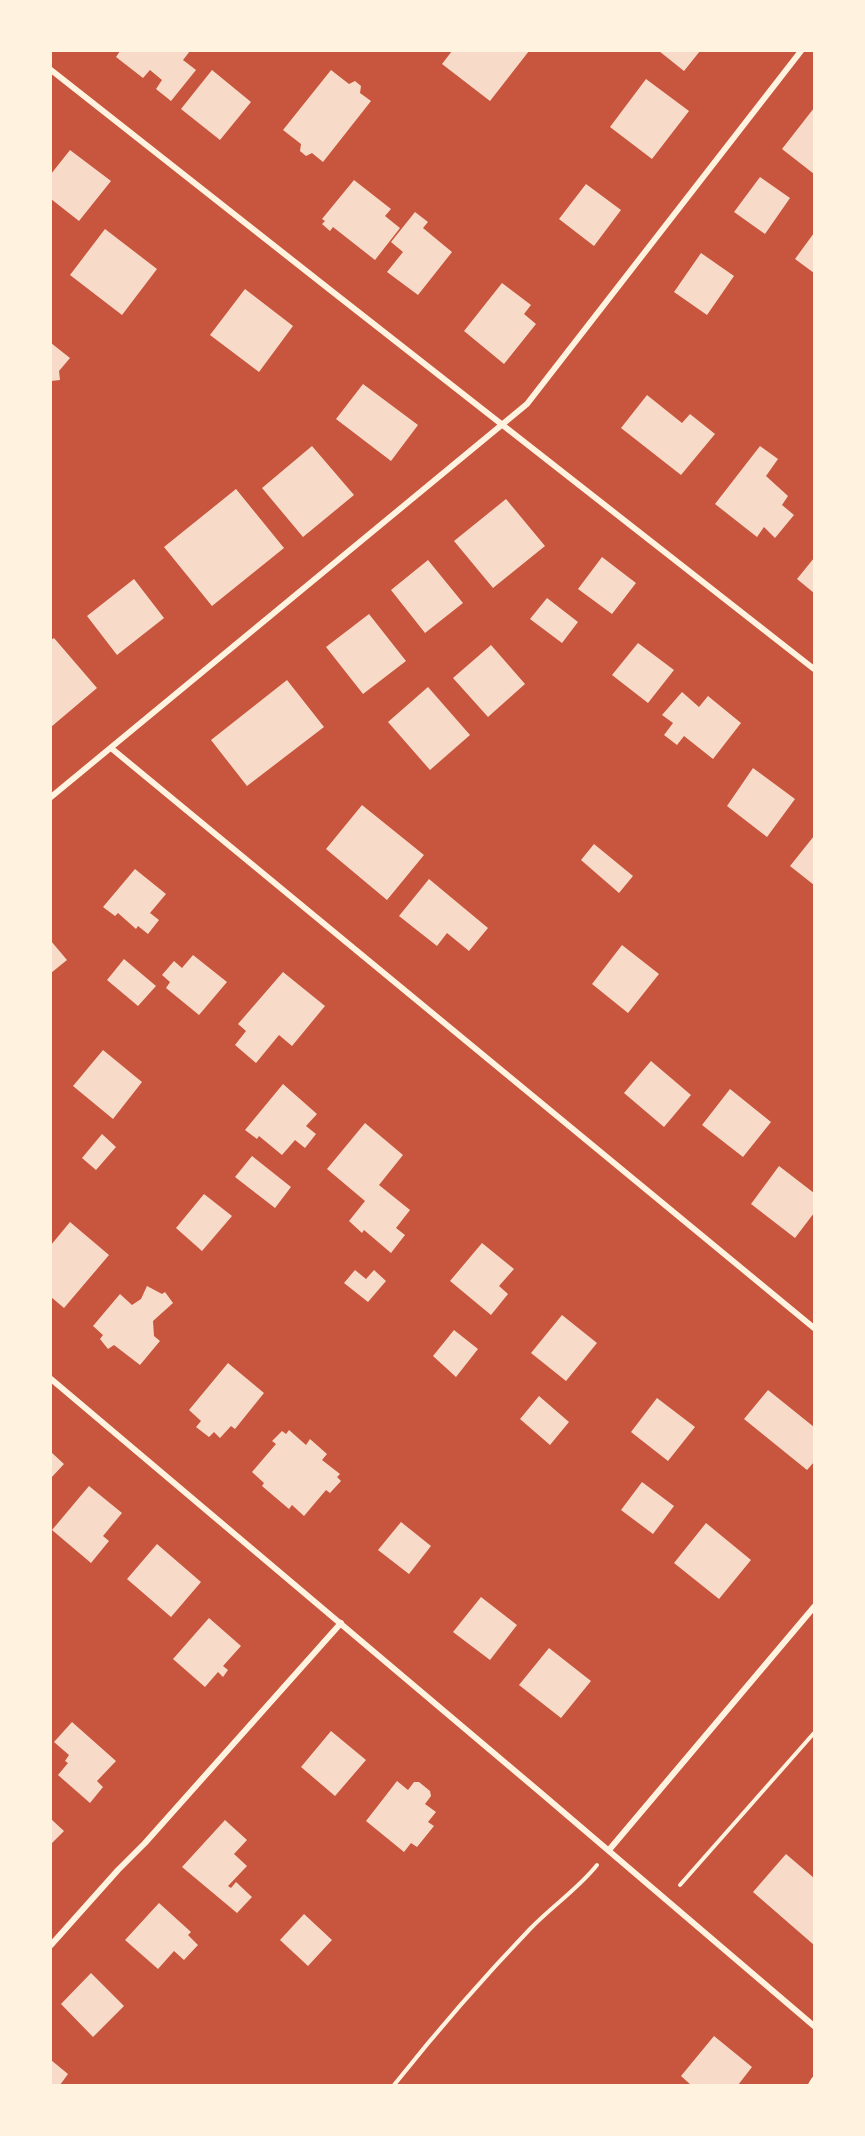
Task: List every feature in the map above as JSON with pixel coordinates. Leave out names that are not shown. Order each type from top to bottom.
[{"type":"street","points":[[51,797],[527,404],[801,51]]},
{"type":"street","points":[[51,70],[814,669]]},
{"type":"street","points":[[111,748],[814,1328]]},
{"type":"street","points":[[51,1379],[814,2026]]},
{"type":"street","points":[[609,1850],[814,1607]]},
{"type":"street","points":[[51,1945],[118,1870],[145,1844],[341,1623]]},
{"type":"street","points":[[811,2085],[814,2080]]},
{"type":"path","points":[[667,1900],[814,1733]]},
{"type":"path","points":[[393,2085],[462,2002],[532,1927],[586,1878],[609,1850]]},
{"type":"building","points":[[120,51],[190,51],[183,60],[196,70],[171,101],[156,89],[162,80],[150,70],[143,78],[116,57]]},
{"type":"building","points":[[452,51],[529,51],[490,101],[442,64]]},
{"type":"building","points":[[659,51],[700,51],[684,71]]},
{"type":"building","points":[[212,70],[251,102],[220,140],[181,109]]},
{"type":"building","points":[[331,70],[349,84],[355,81],[361,86],[360,93],[371,101],[323,162],[312,153],[306,156],[300,151],[301,144],[283,130]]},
{"type":"building","points":[[646,79],[689,111],[652,159],[610,127]]},
{"type":"building","points":[[814,108],[814,174],[782,149]]},
{"type":"building","points":[[70,150],[111,181],[79,221],[51,199],[51,174]]},
{"type":"building","points":[[760,177],[790,198],[765,234],[734,212]]},
{"type":"building","points":[[354,180],[391,209],[385,216],[400,228],[375,260],[333,227],[330,231],[322,224],[325,221],[322,219]]},
{"type":"building","points":[[586,184],[621,210],[594,246],[559,219]]},
{"type":"building","points":[[415,212],[428,222],[423,228],[452,252],[418,295],[387,272],[403,252],[391,242]]},
{"type":"building","points":[[105,229],[157,269],[122,315],[70,275]]},
{"type":"building","points":[[814,233],[814,273],[795,259]]},
{"type":"building","points":[[701,253],[734,276],[707,315],[674,292]]},
{"type":"building","points":[[502,283],[531,305],[524,314],[536,324],[504,364],[464,331]]},
{"type":"building","points":[[245,289],[293,326],[259,372],[210,335]]},
{"type":"building","points":[[51,343],[70,358],[59,371],[60,380],[51,381]]},
{"type":"building","points":[[363,384],[418,425],[391,461],[336,419]]},
{"type":"building","points":[[647,395],[682,423],[690,414],[715,434],[681,475],[621,428]]},
{"type":"building","points":[[312,446],[354,495],[303,537],[262,488]]},
{"type":"building","points":[[760,446],[778,459],[766,476],[788,496],[782,505],[794,515],[775,538],[764,527],[757,537],[715,504]]},
{"type":"building","points":[[236,489],[284,548],[212,606],[164,547]]},
{"type":"building","points":[[506,499],[545,546],[493,588],[454,541]]},
{"type":"building","points":[[602,557],[636,583],[612,614],[578,589]]},
{"type":"building","points":[[814,558],[814,593],[797,579]]},
{"type":"building","points":[[428,560],[463,603],[425,633],[391,590]]},
{"type":"building","points":[[134,579],[164,618],[117,655],[87,616]]},
{"type":"building","points":[[547,598],[578,622],[562,643],[530,619]]},
{"type":"building","points":[[369,614],[406,661],[363,694],[326,647]]},
{"type":"building","points":[[54,638],[97,688],[51,727],[51,640]]},
{"type":"building","points":[[638,643],[674,670],[648,703],[612,675]]},
{"type":"building","points":[[491,645],[525,684],[488,717],[453,678]]},
{"type":"building","points":[[287,680],[324,727],[247,786],[211,740]]},
{"type":"building","points":[[428,687],[470,735],[430,770],[388,722]]},
{"type":"building","points":[[682,692],[699,707],[708,696],[741,723],[713,759],[684,736],[677,745],[664,735],[673,723],[662,715]]},
{"type":"building","points":[[753,768],[795,799],[767,837],[727,806]]},
{"type":"building","points":[[362,805],[424,855],[387,900],[326,849]]},
{"type":"building","points":[[814,836],[814,885],[790,866]]},
{"type":"building","points":[[594,844],[633,876],[619,893],[581,860]]},
{"type":"building","points":[[135,869],[166,894],[150,913],[159,920],[148,934],[138,926],[136,929],[118,913],[115,916],[103,907]]},
{"type":"building","points":[[429,879],[488,928],[469,951],[447,933],[437,946],[399,916]]},
{"type":"building","points":[[51,941],[67,960],[51,973]]},
{"type":"building","points":[[622,945],[659,974],[628,1013],[592,984]]},
{"type":"building","points":[[193,955],[227,982],[199,1015],[166,988],[170,982],[162,975],[174,961],[182,968]]},
{"type":"building","points":[[124,959],[156,986],[138,1006],[107,980]]},
{"type":"building","points":[[283,972],[325,1006],[292,1046],[279,1035],[256,1063],[235,1045],[246,1031],[238,1024]]},
{"type":"building","points":[[103,1050],[142,1082],[113,1119],[73,1086]]},
{"type":"building","points":[[651,1061],[691,1095],[664,1127],[624,1093]]},
{"type":"building","points":[[283,1084],[317,1114],[306,1126],[316,1134],[305,1148],[295,1140],[282,1155],[259,1136],[257,1139],[245,1130]]},
{"type":"building","points":[[730,1089],[771,1122],[743,1157],[702,1125]]},
{"type":"building","points":[[365,1123],[403,1155],[379,1185],[410,1210],[396,1228],[405,1235],[391,1253],[364,1230],[362,1233],[349,1221],[365,1201],[327,1169]]},
{"type":"building","points":[[102,1134],[116,1147],[96,1170],[82,1158]]},
{"type":"building","points":[[252,1156],[291,1187],[275,1208],[235,1177]]},
{"type":"building","points":[[779,1166],[814,1193],[814,1213],[795,1238],[751,1204]]},
{"type":"building","points":[[204,1194],[232,1216],[202,1251],[176,1228]]},
{"type":"building","points":[[70,1222],[109,1255],[64,1308],[51,1297],[51,1245]]},
{"type":"building","points":[[482,1243],[514,1269],[499,1286],[508,1294],[491,1315],[450,1281]]},
{"type":"building","points":[[355,1270],[366,1279],[374,1270],[386,1281],[368,1302],[344,1283]]},
{"type":"building","points":[[147,1286],[162,1294],[165,1292],[173,1303],[153,1321],[154,1336],[160,1341],[140,1365],[114,1345],[108,1349],[100,1339],[103,1335],[93,1326],[120,1294],[132,1305],[141,1299]]},
{"type":"building","points":[[562,1315],[597,1343],[566,1381],[531,1353]]},
{"type":"building","points":[[454,1330],[478,1349],[456,1377],[433,1356]]},
{"type":"building","points":[[228,1363],[264,1393],[235,1429],[231,1426],[220,1438],[214,1432],[209,1437],[196,1427],[201,1421],[189,1410]]},
{"type":"building","points":[[768,1390],[814,1427],[814,1462],[807,1470],[744,1419]]},
{"type":"building","points":[[539,1396],[569,1422],[550,1445],[520,1419]]},
{"type":"building","points":[[657,1398],[695,1427],[668,1461],[631,1432]]},
{"type":"building","points":[[289,1430],[306,1445],[310,1439],[327,1454],[322,1460],[340,1474],[337,1477],[341,1481],[330,1493],[326,1490],[304,1516],[292,1505],[289,1509],[262,1486],[264,1483],[252,1472],[276,1444],[272,1441],[282,1431],[286,1434]]},
{"type":"building","points":[[51,1452],[64,1464],[51,1478]]},
{"type":"building","points":[[642,1482],[674,1506],[653,1534],[621,1510]]},
{"type":"building","points":[[89,1486],[122,1513],[103,1536],[109,1541],[91,1563],[52,1530]]},
{"type":"building","points":[[401,1522],[431,1546],[409,1574],[378,1550]]},
{"type":"building","points":[[706,1523],[751,1560],[719,1599],[674,1563]]},
{"type":"building","points":[[157,1544],[201,1582],[171,1617],[127,1579]]},
{"type":"building","points":[[481,1597],[517,1625],[490,1660],[453,1632]]},
{"type":"building","points":[[209,1618],[241,1646],[223,1666],[228,1670],[223,1677],[218,1672],[205,1687],[173,1659]]},
{"type":"building","points":[[549,1648],[591,1681],[561,1718],[519,1685]]},
{"type":"building","points":[[72,1722],[116,1761],[97,1781],[103,1787],[90,1803],[58,1775],[68,1763],[65,1761],[69,1755],[54,1742]]},
{"type":"building","points":[[331,1731],[366,1760],[335,1796],[301,1767]]},
{"type":"building","points":[[397,1781],[408,1790],[414,1782],[419,1782],[430,1791],[431,1796],[425,1804],[436,1812],[428,1822],[434,1826],[417,1847],[411,1843],[404,1852],[366,1821]]},
{"type":"building","points":[[51,1819],[64,1831],[51,1844]]},
{"type":"building","points":[[225,1820],[247,1840],[234,1854],[247,1866],[228,1886],[231,1888],[236,1882],[252,1897],[237,1913],[182,1867]]},
{"type":"building","points":[[786,1854],[814,1878],[814,1945],[753,1892]]},
{"type":"building","points":[[159,1903],[191,1932],[188,1935],[198,1945],[184,1960],[174,1951],[158,1969],[125,1940]]},
{"type":"building","points":[[304,1914],[332,1940],[308,1966],[280,1940]]},
{"type":"building","points":[[91,1973],[124,2006],[93,2037],[61,2004]]},
{"type":"building","points":[[714,2036],[752,2067],[738,2085],[691,2085],[681,2076]]},
{"type":"building","points":[[51,2060],[68,2074],[60,2085],[51,2085]]}]
